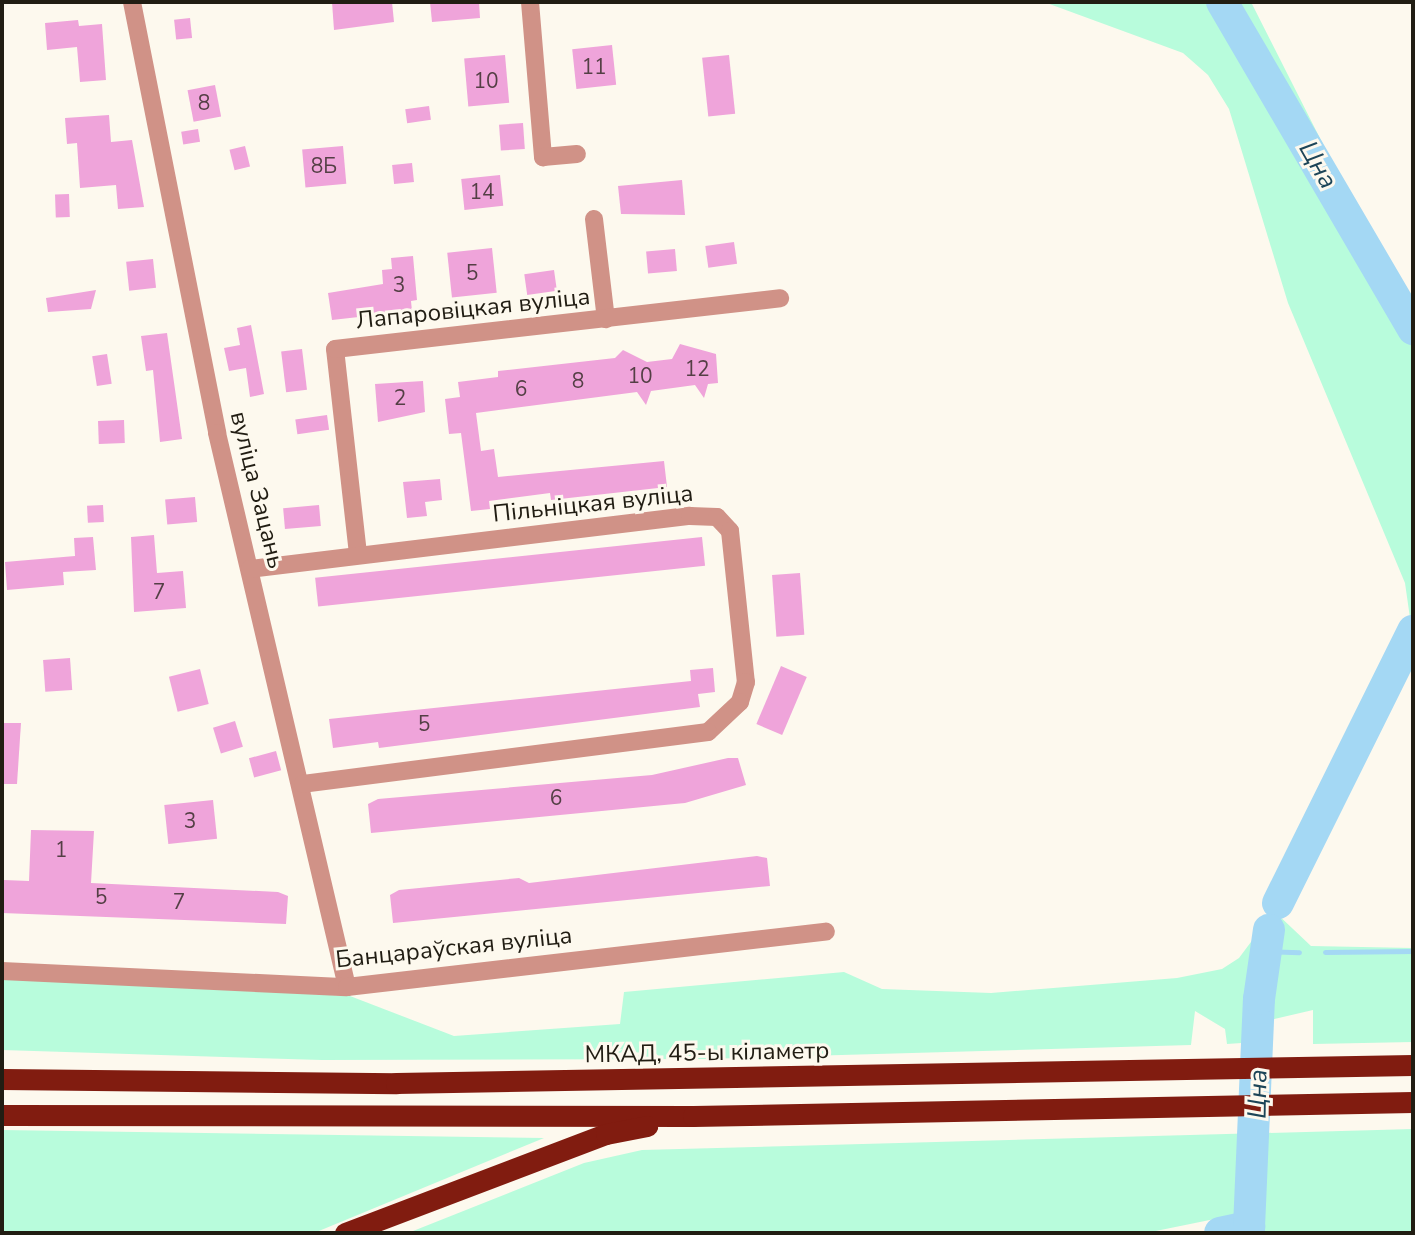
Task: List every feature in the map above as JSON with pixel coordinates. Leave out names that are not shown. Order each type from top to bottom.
[{"type":"highway","name":"МКАД, 45-ы кіламетр","points":[[2,1079],[396,1083],[1413,1065]]},
{"type":"highway","points":[[2,1115],[694,1116],[1413,1102]]},
{"type":"highway","points":[[345,1233],[606,1134],[694,1116]]},
{"type":"street","name":"вуліца Зацань","points":[[132,2],[216,433],[303,784],[347,987]]},
{"type":"street","points":[[530,2],[543,157],[577,155]]},
{"type":"street","points":[[594,219],[606,319]]},
{"type":"street","name":"Лапаровіцкая вуліца","points":[[358,555],[335,349],[780,298]]},
{"type":"street","name":"Пільніцкая вуліца","points":[[250,569],[717,517],[730,531],[746,682],[725,719],[682,740],[303,784]]},
{"type":"street","name":"Банцараўская вуліца","points":[[2,971],[347,987],[826,932]]},
{"type":"green space","points":[[1044,2],[1251,2],[1413,322],[1412,632],[1405,583],[1288,303],[1229,109],[1208,75],[1183,53]]},
{"type":"green space","points":[[1274,911],[1311,946],[1413,948],[1413,1042],[1313,1044],[1313,1010],[1270,1020],[1256,1042],[1227,1044],[1225,1029],[1195,1011],[1191,1045],[705,1059],[322,1060],[2,1050],[2,979],[350,996],[454,1036],[620,1024],[624,992],[844,972],[882,989],[991,993],[1177,978],[1222,969],[1239,958]]},
{"type":"green space","points":[[1413,1129],[1413,1233],[1244,1233],[1244,1213],[1146,1233],[408,1233],[584,1163],[642,1150]]},
{"type":"green space","points":[[2,1130],[544,1138],[314,1233],[2,1233]]},
{"type":"building","points":[[332,2],[392,2],[394,22],[334,30]]},
{"type":"building","points":[[430,2],[479,2],[480,18],[432,22]]},
{"type":"building","points":[[190,18],[192,38],[176,40],[174,20]]},
{"type":"building","points":[[78,20],[79,26],[102,24],[106,80],[80,82],[77,47],[47,50],[45,23]]},
{"type":"building","points":[[612,45],[616,85],[576,89],[572,49]]},
{"type":"building","points":[[505,55],[509,103],[468,106],[464,59]]},
{"type":"building","points":[[729,55],[735,114],[708,116],[702,58]]},
{"type":"building","points":[[215,85],[221,116],[194,122],[188,90]]},
{"type":"building","points":[[429,106],[431,120],[407,123],[405,109]]},
{"type":"building","points":[[109,115],[111,142],[132,140],[144,207],[118,209],[116,185],[80,188],[77,143],[67,144],[65,118]]},
{"type":"building","points":[[523,123],[525,149],[501,151],[499,125]]},
{"type":"building","points":[[198,129],[200,142],[183,144],[181,132]]},
{"type":"building","points":[[245,146],[250,166],[235,170],[229,150]]},
{"type":"building","points":[[343,146],[346,184],[305,187],[302,150]]},
{"type":"building","points":[[412,163],[414,182],[394,184],[392,165]]},
{"type":"building","points":[[500,175],[503,206],[464,210],[461,179]]},
{"type":"building","points":[[682,180],[685,215],[621,214],[618,186]]},
{"type":"building","points":[[55,194],[69,194],[70,217],[56,217]]},
{"type":"building","points":[[734,242],[737,264],[708,268],[705,246]]},
{"type":"building","points":[[492,248],[497,293],[452,297],[447,253]]},
{"type":"building","points":[[675,249],[677,271],[648,273],[646,252]]},
{"type":"building","points":[[413,256],[417,300],[411,301],[412,311],[332,320],[328,293],[383,284],[382,270],[392,269],[391,258]]},
{"type":"building","points":[[153,259],[156,288],[129,291],[126,262]]},
{"type":"building","points":[[554,270],[557,291],[527,295],[524,274]]},
{"type":"building","points":[[96,290],[91,309],[48,312],[46,298]]},
{"type":"building","points":[[251,325],[264,394],[250,397],[246,368],[229,371],[224,348],[240,345],[237,328]]},
{"type":"building","points":[[167,333],[182,439],[160,442],[153,370],[146,371],[141,336]]},
{"type":"building","points":[[680,344],[716,354],[718,383],[708,384],[704,398],[695,385],[651,391],[646,405],[637,392],[476,413],[481,451],[494,449],[498,477],[664,461],[667,487],[551,500],[550,493],[489,501],[490,509],[471,511],[461,433],[449,434],[445,399],[460,397],[458,382],[498,377],[498,371],[615,358],[623,350],[647,362],[672,359]]},
{"type":"building","points":[[302,349],[307,390],[286,392],[281,352]]},
{"type":"building","points":[[107,354],[112,384],[97,386],[92,356]]},
{"type":"building","points":[[423,381],[425,412],[378,422],[375,384]]},
{"type":"building","points":[[327,415],[329,430],[297,434],[295,419]]},
{"type":"building","points":[[124,420],[125,443],[99,444],[98,421]]},
{"type":"building","points":[[440,479],[442,500],[425,502],[427,516],[407,518],[403,482]]},
{"type":"building","points":[[195,497],[197,522],[167,525],[165,500]]},
{"type":"building","points":[[103,505],[104,522],[88,523],[87,506]]},
{"type":"building","points":[[319,505],[321,526],[285,529],[283,508]]},
{"type":"building","points":[[154,535],[157,573],[183,571],[186,608],[134,612],[131,537]]},
{"type":"building","points":[[93,537],[96,570],[63,572],[64,585],[7,590],[5,562],[75,556],[74,538]]},
{"type":"building","points":[[702,537],[705,566],[318,607],[315,578]]},
{"type":"building","points":[[800,573],[804,635],[776,637],[772,575]]},
{"type":"building","points":[[70,658],[72,690],[45,692],[43,660]]},
{"type":"building","points":[[781,666],[807,677],[782,735],[756,724]]},
{"type":"building","points":[[713,668],[715,692],[698,694],[700,707],[379,748],[378,742],[333,748],[329,719],[691,681],[690,670]]},
{"type":"building","points":[[200,669],[209,704],[178,712],[169,677]]},
{"type":"building","points":[[235,721],[243,747],[221,754],[213,728]]},
{"type":"building","points":[[2,723],[21,723],[17,784],[2,784]]},
{"type":"building","points":[[276,751],[281,770],[254,778],[249,758]]},
{"type":"building","points":[[738,758],[746,785],[685,803],[371,833],[368,804],[378,799],[652,775]]},
{"type":"building","points":[[213,800],[217,839],[168,844],[164,805]]},
{"type":"building","points":[[31,830],[94,831],[91,883],[278,892],[288,896],[286,924],[2,913],[4,880],[29,881]]},
{"type":"building","points":[[757,856],[767,858],[770,886],[393,923],[390,895],[399,890],[519,878],[529,883]]},
{"type":"waterway","name":"Цна","points":[[1222,2],[1413,329]]},
{"type":"waterway","name":"Цна","points":[[1278,903],[1413,631]]},
{"type":"waterway","name":"Цна","points":[[1220,1233],[1249,1227],[1259,999],[1269,930]]},
{"type":"waterway","points":[[1263,951],[1299,952]]},
{"type":"waterway","points":[[1325,952],[1413,951]]},
{"type":"waterway","name":"Цна","points":[[1249,1227],[1249,1233]]}]
